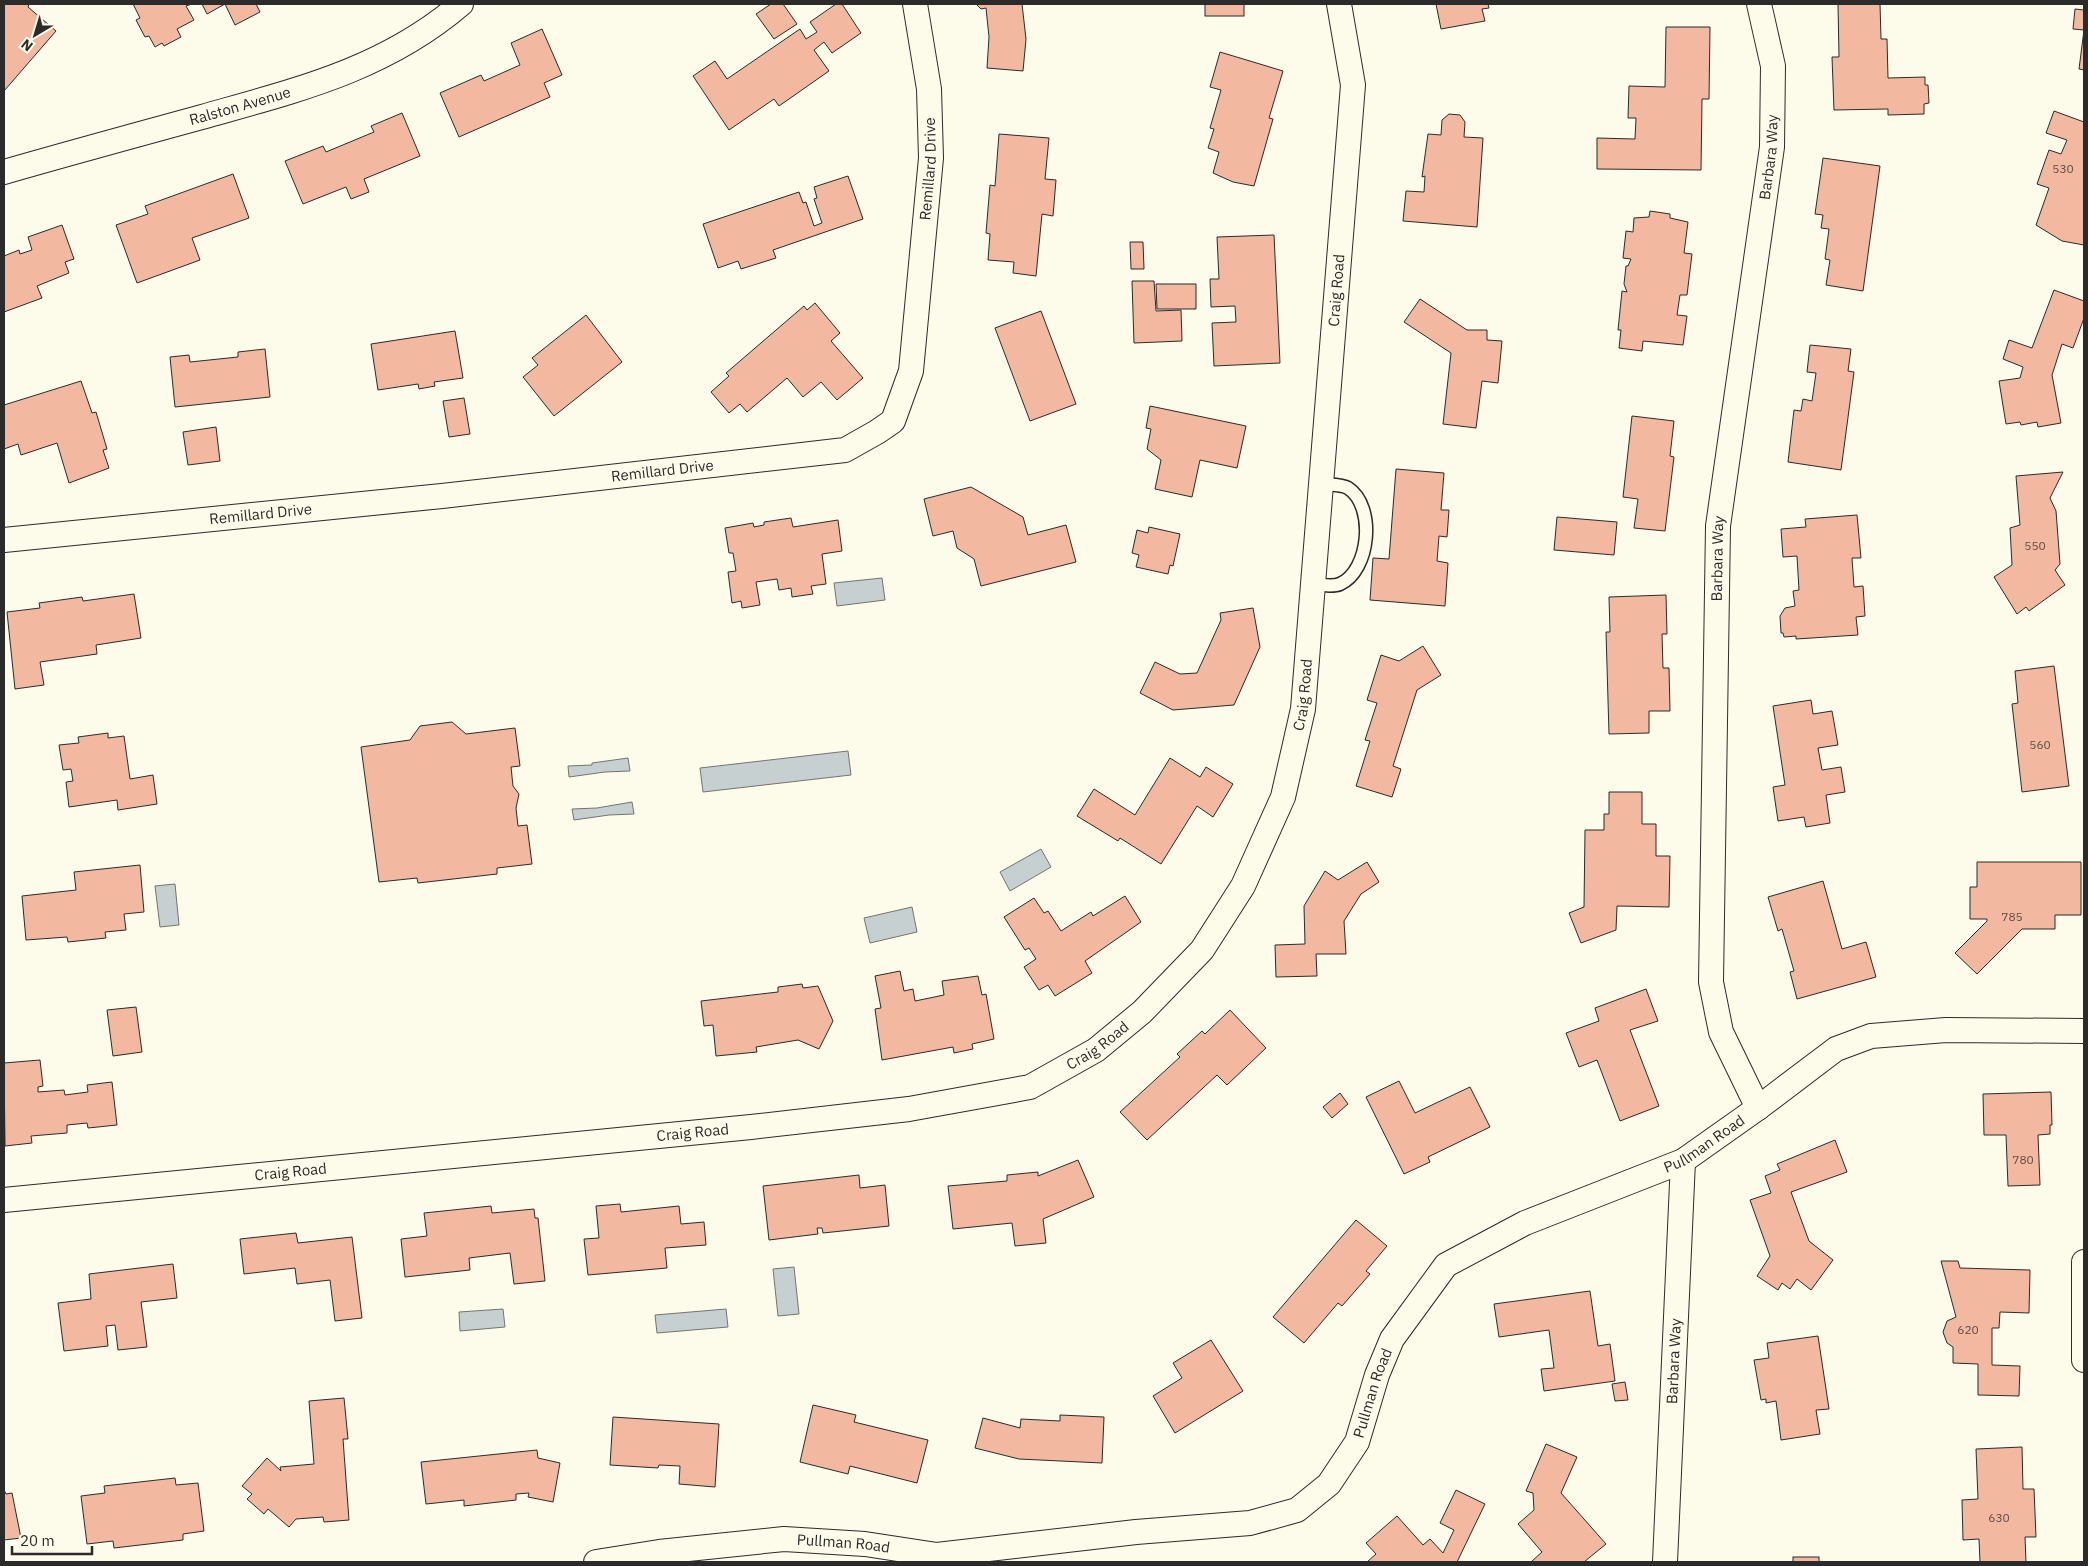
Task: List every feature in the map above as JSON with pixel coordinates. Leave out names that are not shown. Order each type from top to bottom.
[{"type":"street","name":"Ralston Avenue","points":[[4,172],[283,94],[348,73],[399,49],[461,4]]},
{"type":"street","name":"Remillard Drive","points":[[4,540],[413,499],[845,450],[877,432],[893,421],[911,371],[931,158],[929,89],[915,4]]},
{"type":"street","name":"Craig Road","points":[[4,1200],[751,1128],[909,1109],[1030,1087],[1096,1050],[1142,1012],[1202,950],[1243,886],[1283,797],[1303,709],[1353,85],[1340,4]]},
{"type":"street","name":"Barbara Way","points":[[1758,1108],[1720,1032],[1711,982],[1718,526],[1772,147],[1773,66],[1760,4]]},
{"type":"street","name":"Pullman Road","points":[[596,1562],[659,1552],[784,1539],[865,1544],[937,1555],[1136,1532],[1250,1523],[1297,1510],[1329,1484],[1357,1442],[1377,1375],[1392,1339],[1446,1265],[1525,1223],[1683,1161],[1758,1108],[1836,1049],[1872,1036],[1946,1030],[2084,1031]]},
{"type":"street","name":"Barbara Way","points":[[1665,1562],[1683,1161]]},
{"type":"street","points":[[2084,1262],[2084,1360]]},
{"type":"lane","points":[[1313,584],[1338,585],[1350,578],[1360,565],[1364,545],[1364,506],[1357,496],[1346,486],[1321,484]]},
{"type":"shaded area","points":[[882,578],[885,600],[837,606],[834,583]]},
{"type":"shaded area","points":[[848,751],[851,775],[703,792],[700,768]]},
{"type":"shaded area","points":[[628,758],[630,771],[569,777],[568,766],[592,765],[592,763]]},
{"type":"shaded area","points":[[632,802],[634,814],[574,820],[572,809],[597,808]]},
{"type":"shaded area","points":[[1041,849],[1051,867],[1010,891],[1000,872]]},
{"type":"shaded area","points":[[175,884],[179,925],[160,927],[155,886]]},
{"type":"shaded area","points":[[912,907],[917,932],[870,943],[864,918]]},
{"type":"shaded area","points":[[794,1267],[799,1314],[778,1316],[773,1269]]},
{"type":"shaded area","points":[[503,1309],[505,1327],[460,1331],[459,1312]]},
{"type":"shaded area","points":[[726,1309],[728,1327],[657,1333],[655,1315]]},
{"type":"building","points":[[4,4],[29,4],[28,7],[56,31],[4,91]]},
{"type":"building","points":[[133,4],[192,4],[186,6],[194,20],[177,29],[181,37],[164,46],[162,43],[155,47],[149,36],[145,37],[136,20],[140,18]]},
{"type":"building","points":[[202,4],[225,4],[207,14]]},
{"type":"building","points":[[225,4],[256,4],[260,12],[235,25]]},
{"type":"building","points":[[771,4],[783,4],[797,24],[774,39],[756,14]]},
{"type":"building","points":[[836,4],[842,4],[861,33],[832,53],[824,42],[814,50],[829,71],[779,106],[774,99],[729,130],[693,76],[715,61],[727,79],[800,29],[806,39],[817,32],[810,22]]},
{"type":"building","points":[[976,4],[1022,4],[1026,39],[1023,71],[987,68],[989,37],[986,8],[981,9]]},
{"type":"building","points":[[1205,4],[1244,4],[1244,16],[1205,16]]},
{"type":"building","points":[[1436,4],[1488,4],[1489,8],[1482,9],[1485,21],[1441,29]]},
{"type":"building","points":[[1838,4],[1880,4],[1881,39],[1887,39],[1888,78],[1925,77],[1925,85],[1928,85],[1929,103],[1924,104],[1924,114],[1888,115],[1888,109],[1834,110],[1832,57],[1839,57]]},
{"type":"building","points":[[2075,9],[2084,10],[2084,30],[2073,29]]},
{"type":"building","points":[[1666,27],[1710,27],[1709,99],[1702,99],[1701,170],[1597,169],[1597,138],[1635,139],[1636,118],[1628,118],[1629,86],[1665,87]]},
{"type":"building","points":[[542,29],[562,75],[544,83],[550,97],[459,137],[440,93],[481,75],[484,81],[520,65],[511,43]]},
{"type":"building","points":[[2084,30],[2084,70],[2079,69]]},
{"type":"building","points":[[1220,52],[1283,71],[1269,118],[1273,119],[1254,186],[1233,182],[1213,173],[1219,152],[1208,148],[1214,129],[1210,128],[1221,90],[1210,87]]},
{"type":"building","points":[[2054,111],[2084,122],[2084,245],[2062,241],[2036,225],[2049,188],[2037,184],[2049,150],[2061,154],[2067,140],[2046,133]]},
{"type":"building","points":[[402,113],[420,156],[364,179],[369,192],[351,199],[346,187],[303,204],[285,161],[323,146],[326,152],[374,132],[371,126]]},
{"type":"building","points":[[1449,114],[1460,115],[1465,122],[1464,137],[1483,138],[1477,227],[1403,221],[1406,191],[1424,192],[1425,176],[1422,177],[1428,134],[1441,135],[1442,120]]},
{"type":"building","points":[[999,134],[1049,138],[1045,179],[1056,180],[1053,216],[1042,214],[1036,276],[1013,273],[1014,262],[988,260],[990,234],[986,233],[990,185],[995,186]]},
{"type":"building","points":[[1823,158],[1880,166],[1863,291],[1826,285],[1830,260],[1825,259],[1829,229],[1821,228],[1823,215],[1815,214]]},
{"type":"building","points":[[233,174],[249,218],[192,238],[200,260],[137,283],[116,225],[148,214],[145,206]]},
{"type":"building","points":[[848,176],[863,219],[773,250],[776,258],[741,269],[738,261],[718,268],[703,224],[799,192],[803,203],[806,202],[814,226],[822,223],[814,199],[817,198],[814,187]]},
{"type":"building","points":[[1650,211],[1670,214],[1670,218],[1688,222],[1684,253],[1692,254],[1687,295],[1680,295],[1677,315],[1687,316],[1683,345],[1643,341],[1642,351],[1619,348],[1621,330],[1618,330],[1622,291],[1627,292],[1624,284],[1626,266],[1628,266],[1631,259],[1623,258],[1626,231],[1633,232],[1634,218],[1649,217]]},
{"type":"building","points":[[62,225],[74,259],[65,262],[69,273],[37,286],[42,298],[4,312],[4,256],[19,250],[20,254],[32,250],[28,237]]},
{"type":"building","points":[[1274,235],[1280,363],[1214,366],[1212,323],[1236,322],[1235,306],[1211,307],[1210,279],[1219,279],[1217,237]]},
{"type":"building","points":[[1130,242],[1143,242],[1144,269],[1131,269]]},
{"type":"building","points":[[1132,281],[1154,281],[1156,311],[1181,310],[1182,341],[1134,343]]},
{"type":"building","points":[[1156,284],[1196,284],[1196,309],[1157,309]]},
{"type":"building","points":[[2054,290],[2084,301],[2084,318],[2073,348],[2062,344],[2052,375],[2061,423],[2038,427],[2037,422],[2021,425],[2020,422],[2006,424],[1999,381],[2020,378],[2023,367],[2003,359],[2009,340],[2032,348]]},
{"type":"building","points":[[1420,299],[1467,330],[1487,330],[1487,340],[1502,341],[1498,383],[1482,381],[1476,428],[1443,424],[1451,353],[1404,322]]},
{"type":"building","points":[[815,303],[840,333],[831,341],[863,378],[837,400],[821,382],[803,397],[787,378],[747,412],[740,404],[729,413],[711,392],[729,376],[726,373],[804,306],[807,310]]},
{"type":"building","points":[[1041,311],[1076,404],[1030,421],[995,328]]},
{"type":"building","points":[[586,315],[622,362],[554,416],[523,377],[538,365],[532,358]]},
{"type":"building","points":[[455,331],[463,378],[434,382],[435,386],[419,389],[418,384],[378,390],[371,344]]},
{"type":"building","points":[[1810,345],[1851,349],[1848,371],[1854,372],[1841,470],[1788,462],[1794,410],[1801,411],[1803,399],[1812,401],[1816,373],[1807,372]]},
{"type":"building","points":[[265,349],[270,397],[175,407],[170,357],[189,355],[190,362],[238,357],[238,352]]},
{"type":"building","points":[[81,381],[92,413],[96,412],[107,449],[103,450],[109,468],[69,483],[57,443],[21,455],[18,444],[4,449],[4,405]]},
{"type":"building","points":[[464,398],[470,434],[449,437],[443,401]]},
{"type":"building","points":[[1150,406],[1246,426],[1237,468],[1200,460],[1192,497],[1155,489],[1161,460],[1147,449],[1151,429],[1146,428]]},
{"type":"building","points":[[1632,416],[1674,421],[1670,456],[1674,457],[1665,531],[1634,528],[1638,499],[1623,497]]},
{"type":"building","points":[[216,427],[220,461],[188,465],[183,432]]},
{"type":"building","points":[[1396,469],[1444,473],[1441,510],[1449,510],[1447,537],[1439,536],[1437,561],[1448,563],[1445,606],[1370,600],[1373,558],[1389,559]]},
{"type":"building","points":[[2063,472],[2050,498],[2056,511],[2060,564],[2055,570],[2065,585],[2029,611],[2026,607],[2017,614],[1994,577],[2012,565],[2010,528],[2020,525],[2016,476]]},
{"type":"building","points":[[971,487],[1023,517],[1028,535],[1066,525],[1076,562],[981,586],[974,559],[957,548],[953,531],[933,536],[924,499]]},
{"type":"building","points":[[1857,515],[1861,558],[1852,558],[1854,587],[1863,586],[1865,616],[1856,617],[1858,635],[1796,639],[1796,636],[1784,637],[1783,633],[1781,633],[1780,616],[1785,608],[1795,606],[1793,591],[1799,590],[1797,556],[1783,557],[1781,529],[1806,527],[1805,519]]},
{"type":"building","points":[[1557,517],[1617,522],[1614,555],[1554,550]]},
{"type":"building","points":[[791,518],[793,527],[838,520],[842,551],[822,554],[826,584],[811,586],[813,594],[792,597],[791,588],[779,590],[777,579],[756,582],[760,605],[742,608],[741,601],[732,603],[728,572],[736,571],[733,553],[729,553],[725,528],[753,523],[754,527],[764,525],[764,522]]},
{"type":"building","points":[[1149,527],[1180,534],[1173,566],[1170,565],[1168,574],[1136,567],[1139,555],[1132,553],[1137,530],[1148,533]]},
{"type":"building","points":[[134,594],[141,638],[96,645],[97,654],[40,662],[44,685],[15,689],[7,612],[40,608],[39,603],[82,597],[83,601]]},
{"type":"building","points":[[1666,595],[1667,634],[1662,634],[1663,668],[1669,668],[1670,711],[1649,711],[1649,733],[1609,734],[1606,632],[1610,632],[1609,597]]},
{"type":"building","points":[[1253,608],[1260,647],[1234,705],[1173,710],[1140,693],[1155,662],[1180,674],[1197,673],[1221,620],[1220,613]]},
{"type":"building","points":[[1423,646],[1441,675],[1417,690],[1393,766],[1401,769],[1392,797],[1356,786],[1370,741],[1365,740],[1377,703],[1367,700],[1381,655],[1399,661]]},
{"type":"building","points":[[2054,666],[2069,786],[2022,792],[2012,704],[2018,703],[2015,671]]},
{"type":"building","points":[[1811,700],[1813,714],[1832,711],[1838,745],[1818,748],[1822,770],[1841,767],[1845,792],[1826,795],[1830,823],[1806,827],[1804,817],[1778,821],[1773,787],[1785,785],[1773,706]]},
{"type":"building","points":[[452,722],[466,734],[515,728],[520,766],[511,767],[513,786],[519,794],[516,808],[518,826],[527,825],[532,864],[497,868],[497,874],[418,883],[417,878],[379,882],[361,747],[410,740],[420,726]]},
{"type":"building","points":[[108,733],[108,738],[124,736],[130,779],[153,775],[157,804],[118,810],[117,800],[69,807],[66,782],[73,781],[71,769],[63,770],[59,745],[79,743],[78,737]]},
{"type":"building","points":[[1170,758],[1200,777],[1206,767],[1233,784],[1213,817],[1197,806],[1161,864],[1120,838],[1118,841],[1077,816],[1094,789],[1135,815]]},
{"type":"building","points":[[1609,792],[1642,792],[1642,824],[1656,824],[1656,856],[1670,856],[1669,907],[1617,906],[1616,930],[1581,943],[1569,913],[1584,907],[1585,830],[1604,830],[1604,814],[1609,814]]},
{"type":"building","points":[[1367,862],[1379,882],[1361,894],[1344,921],[1346,954],[1316,954],[1317,976],[1276,977],[1275,945],[1305,944],[1304,906],[1325,871],[1338,880]]},
{"type":"building","points":[[1977,862],[2081,862],[2081,915],[2055,915],[2055,929],[2022,929],[1977,974],[1955,953],[1987,921],[1987,919],[1970,919],[1970,887],[1977,887]]},
{"type":"building","points":[[140,865],[144,912],[124,914],[126,930],[105,932],[106,938],[68,942],[67,937],[26,940],[22,896],[76,890],[74,872]]},
{"type":"building","points":[[1823,881],[1842,949],[1866,942],[1876,977],[1797,999],[1790,972],[1794,971],[1782,929],[1778,931],[1768,897]]},
{"type":"building","points":[[1125,896],[1141,922],[1085,961],[1092,973],[1055,996],[1048,985],[1039,990],[1024,967],[1036,959],[1029,948],[1025,950],[1004,917],[1034,898],[1044,913],[1048,911],[1061,931],[1091,912],[1093,916]]},
{"type":"building","points":[[900,971],[904,991],[913,989],[915,1001],[944,995],[942,981],[978,976],[982,995],[986,994],[994,1039],[972,1044],[973,1049],[954,1053],[953,1047],[882,1060],[875,1009],[881,1008],[875,976]]},
{"type":"building","points":[[802,984],[803,988],[818,986],[833,1021],[819,1049],[798,1040],[756,1047],[757,1052],[716,1056],[713,1025],[704,1026],[701,1001],[778,992],[778,987]]},
{"type":"building","points":[[1646,989],[1658,1021],[1630,1030],[1659,1106],[1620,1121],[1597,1060],[1579,1067],[1566,1033],[1599,1021],[1595,1008]]},
{"type":"building","points":[[136,1007],[142,1052],[113,1056],[107,1010]]},
{"type":"building","points":[[1230,1010],[1266,1048],[1227,1085],[1217,1075],[1147,1140],[1120,1112],[1180,1057],[1177,1054],[1202,1031],[1205,1034]]},
{"type":"building","points":[[40,1060],[43,1086],[38,1087],[38,1092],[64,1090],[65,1095],[88,1092],[87,1085],[112,1082],[117,1125],[88,1128],[87,1123],[67,1125],[67,1133],[31,1136],[32,1143],[5,1146],[4,1063]]},
{"type":"building","points":[[1399,1081],[1415,1113],[1470,1087],[1490,1127],[1428,1157],[1430,1162],[1404,1174],[1366,1097]]},
{"type":"building","points":[[2051,1092],[2052,1125],[2050,1125],[2050,1134],[2038,1135],[2040,1185],[2008,1186],[2006,1135],[1984,1135],[1983,1094]]},
{"type":"building","points":[[1340,1093],[1348,1104],[1332,1118],[1323,1107]]},
{"type":"building","points":[[1835,1140],[1847,1172],[1791,1192],[1809,1241],[1833,1260],[1811,1290],[1797,1279],[1790,1289],[1782,1283],[1778,1290],[1757,1276],[1770,1256],[1750,1200],[1771,1193],[1765,1176],[1780,1170],[1777,1164]]},
{"type":"building","points":[[1078,1160],[1094,1197],[1043,1219],[1046,1243],[1015,1246],[1012,1223],[953,1229],[948,1186],[1007,1181],[1007,1175],[1038,1172],[1038,1176]]},
{"type":"building","points":[[859,1175],[860,1188],[885,1185],[889,1226],[823,1233],[822,1228],[817,1228],[818,1234],[769,1240],[763,1186]]},
{"type":"building","points":[[620,1204],[621,1212],[679,1206],[681,1224],[704,1222],[706,1245],[665,1248],[667,1268],[588,1275],[584,1239],[599,1238],[596,1206]]},
{"type":"building","points":[[491,1206],[492,1213],[534,1209],[535,1218],[538,1218],[545,1281],[514,1284],[510,1253],[469,1258],[470,1270],[405,1277],[401,1239],[427,1236],[424,1213]]},
{"type":"building","points":[[1356,1220],[1387,1246],[1366,1271],[1370,1274],[1342,1306],[1338,1303],[1304,1343],[1273,1317]]},
{"type":"building","points":[[296,1233],[298,1243],[352,1237],[362,1318],[335,1321],[330,1280],[297,1284],[295,1268],[244,1274],[240,1239]]},
{"type":"building","points":[[1941,1261],[1958,1261],[1960,1268],[2030,1270],[2029,1313],[2000,1312],[1999,1328],[1992,1328],[1992,1365],[2020,1366],[2019,1396],[1978,1395],[1978,1364],[1953,1363],[1953,1347],[1947,1343],[1943,1332],[1947,1321],[1956,1317]]},
{"type":"building","points":[[173,1264],[177,1298],[141,1302],[147,1347],[118,1350],[115,1325],[106,1326],[108,1346],[64,1351],[58,1303],[91,1299],[89,1274]]},
{"type":"building","points":[[1590,1291],[1598,1346],[1610,1344],[1615,1381],[1544,1391],[1541,1369],[1554,1368],[1549,1330],[1499,1337],[1494,1304]]},
{"type":"building","points":[[1818,1336],[1829,1409],[1816,1410],[1820,1434],[1781,1440],[1776,1401],[1766,1403],[1766,1399],[1761,1400],[1754,1360],[1769,1358],[1767,1343]]},
{"type":"building","points":[[1211,1340],[1243,1391],[1175,1433],[1153,1396],[1182,1378],[1173,1363]]},
{"type":"building","points":[[1625,1382],[1628,1400],[1615,1401],[1612,1384]]},
{"type":"building","points":[[344,1398],[348,1439],[343,1439],[349,1520],[324,1522],[323,1517],[296,1519],[289,1527],[268,1509],[264,1514],[247,1499],[252,1494],[242,1486],[267,1458],[281,1471],[280,1467],[314,1464],[309,1401]]},
{"type":"building","points":[[813,1405],[856,1415],[854,1422],[928,1440],[917,1483],[850,1466],[848,1474],[800,1462]]},
{"type":"building","points":[[1060,1415],[1104,1417],[1102,1463],[1019,1459],[975,1448],[983,1418],[1020,1428],[1021,1419],[1060,1421]]},
{"type":"building","points":[[613,1417],[719,1424],[715,1487],[679,1484],[680,1466],[659,1465],[658,1468],[610,1465]]},
{"type":"building","points":[[1546,1444],[1577,1457],[1561,1493],[1606,1544],[1584,1562],[1531,1562],[1542,1552],[1518,1524],[1534,1510],[1533,1493],[1526,1491]]},
{"type":"building","points":[[2022,1447],[2023,1489],[2034,1489],[2036,1537],[2025,1537],[2026,1562],[1980,1562],[1979,1539],[1963,1540],[1962,1500],[1978,1499],[1976,1449]]},
{"type":"building","points":[[537,1450],[538,1458],[560,1463],[553,1502],[528,1497],[529,1493],[516,1494],[516,1500],[464,1506],[464,1500],[426,1504],[421,1462]]},
{"type":"building","points":[[175,1478],[176,1485],[198,1483],[204,1531],[183,1534],[183,1540],[114,1548],[113,1541],[87,1544],[81,1496],[105,1493],[104,1486]]},
{"type":"building","points":[[4,1490],[6,1494],[12,1493],[21,1538],[4,1540]]},
{"type":"building","points":[[1456,1490],[1485,1504],[1457,1562],[1367,1562],[1376,1554],[1366,1543],[1397,1516],[1423,1545],[1430,1539],[1443,1553],[1454,1530],[1440,1523]]},
{"type":"building","points":[[1793,1557],[1819,1557],[1819,1562],[1793,1562]]}]
